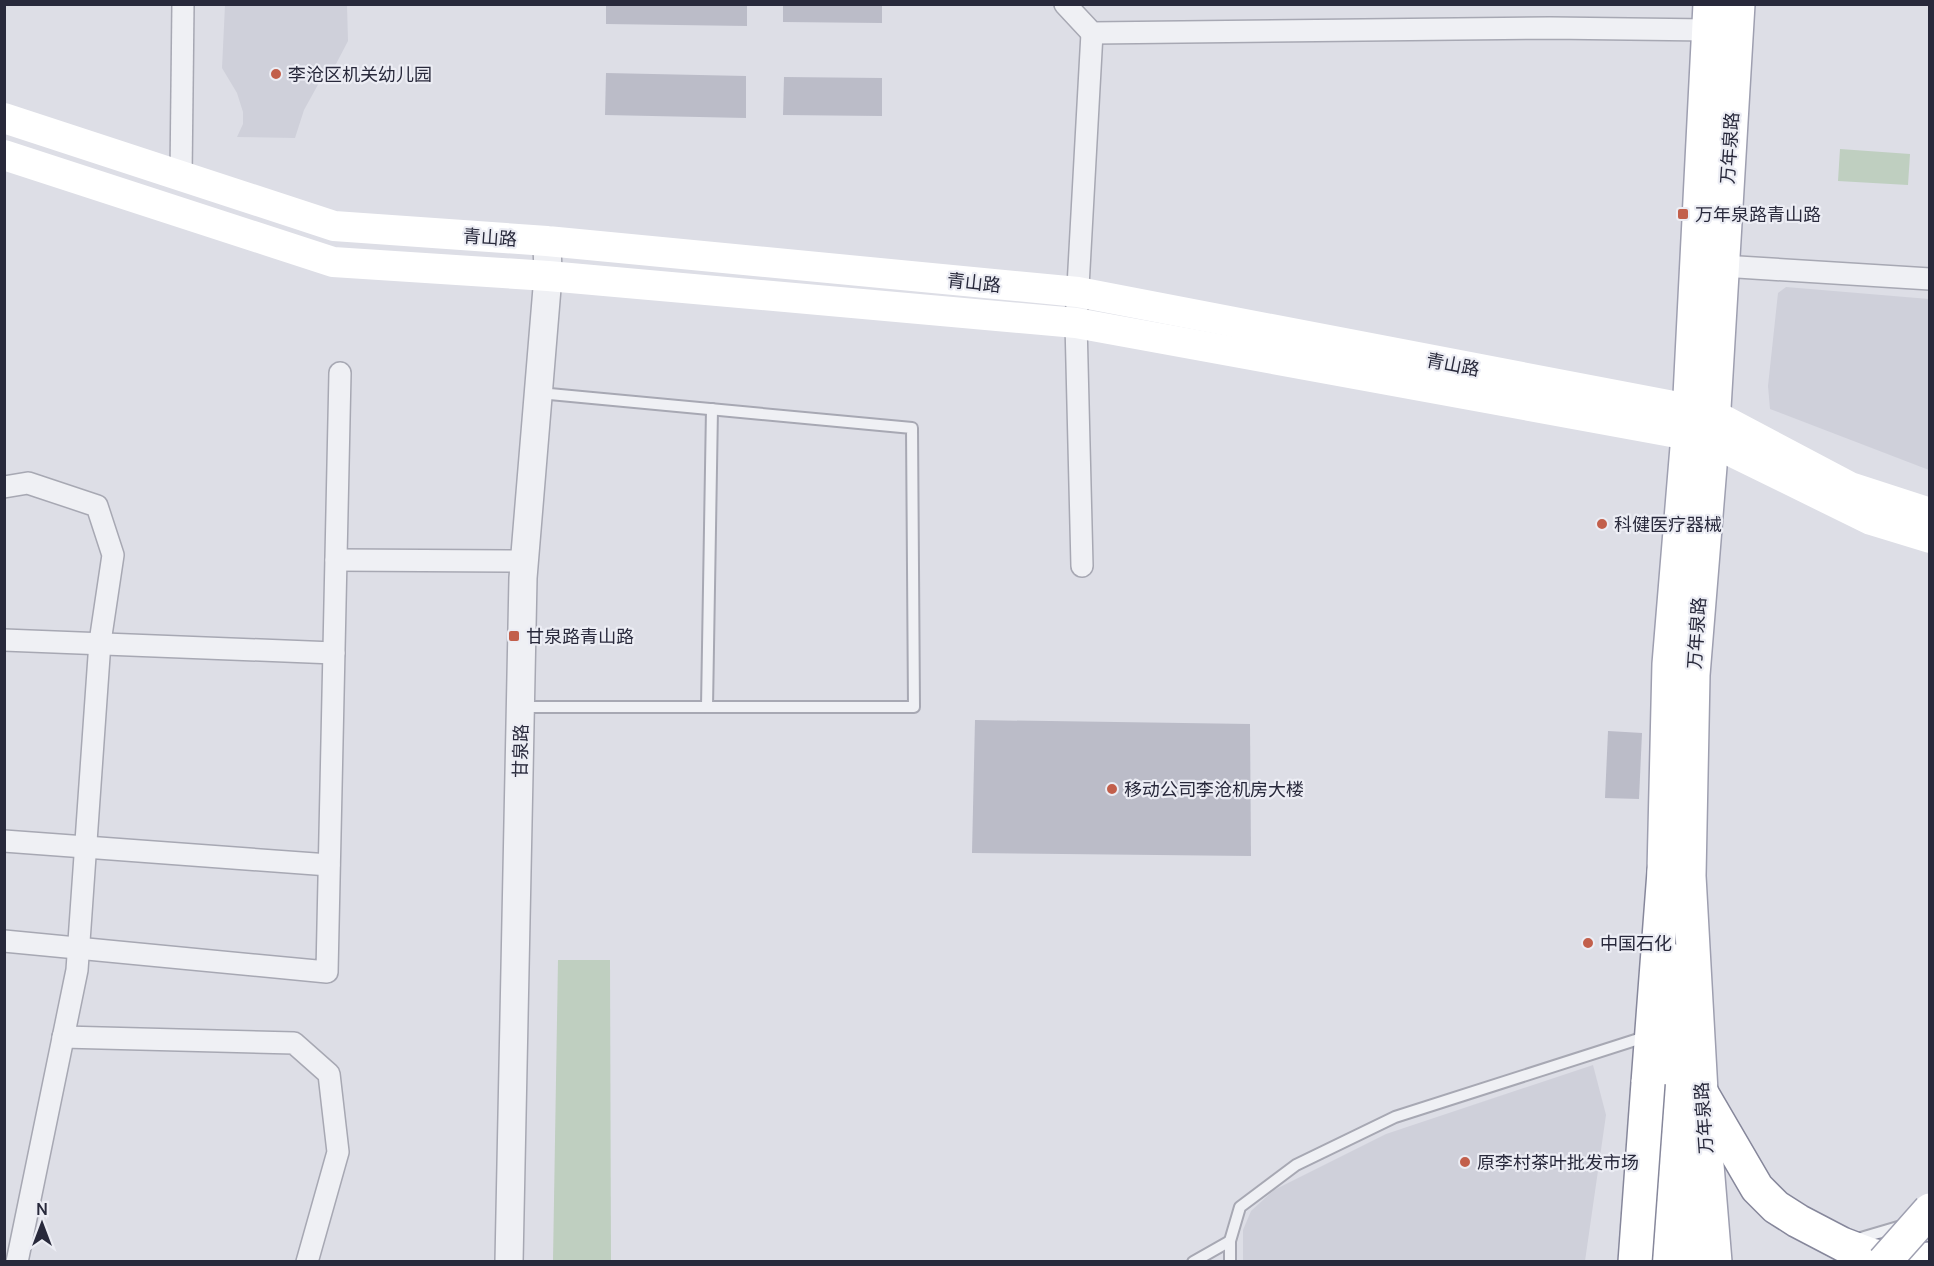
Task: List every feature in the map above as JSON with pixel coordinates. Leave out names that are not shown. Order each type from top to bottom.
[{"type":"main road","name":"万年泉路","points":[[1661,1031],[1670,664],[1722,266],[1738,4]]},
{"type":"main road","name":"万年泉路","points":[[1710,17],[1689,864],[1701,1092],[1715,1262]]},
{"type":"main road","name":"青山路","points":[[4,118],[334,226],[547,241],[1078,292],[1701,425],[1850,487],[1929,513]]},
{"type":"main road","name":"青山路","points":[[4,155],[333,262],[548,276],[1076,323],[1701,425],[1871,520],[1929,538]]},
{"type":"main road","points":[[1635,1262],[1648,1083],[1661,1031]]},
{"type":"main road","points":[[1655,1262],[1648,1139],[1661,1031]]},
{"type":"main road","points":[[1661,1031],[1679,1083],[1684,1262]]},
{"type":"main road","points":[[1701,1092],[1756,1188],[1776,1207],[1842,1244],[1871,1255],[1901,1261],[1929,1259]]},
{"type":"main road","points":[[1884,1262],[1929,1210]]},
{"type":"street","points":[[181,177],[183,4]]},
{"type":"street","points":[[1065,4],[1092,33],[1076,323],[1082,566]]},
{"type":"street","points":[[1092,33],[1538,28],[1710,17]]},
{"type":"street","name":"甘泉路","points":[[509,1262],[524,561],[548,276],[547,241]]},
{"type":"street","points":[[1722,266],[1929,279]]},
{"type":"street","points":[[4,941],[327,972],[340,373]]},
{"type":"street","points":[[4,487],[28,483],[97,506],[113,555],[100,642],[77,970],[17,1262]]},
{"type":"street","points":[[336,560],[524,561]]},
{"type":"street","points":[[4,640],[334,653]]},
{"type":"street","points":[[4,841],[329,865]]},
{"type":"street","points":[[63,1036],[294,1043],[329,1074],[338,1152],[308,1262]]},
{"type":"lane","points":[[520,707],[914,707],[912,428],[538,393]]},
{"type":"lane","points":[[707,707],[712,409]]},
{"type":"lane","points":[[1230,1262],[1230,1241],[1240,1207],[1296,1165],[1395,1117],[1661,1031]]},
{"type":"lane","points":[[1648,1083],[1648,1139]]},
{"type":"lane","points":[[1842,1244],[1929,1217]]},
{"type":"lane","points":[[1193,1262],[1230,1241]]},
{"type":"shaded area","name":"李沧区机关幼儿园","points":[[225,5],[347,5],[348,41],[336,64],[320,81],[304,110],[295,138],[237,137],[243,124],[243,112],[237,93],[222,68]]},
{"type":"shaded area","points":[[1786,287],[1929,299],[1929,470],[1770,409],[1768,386],[1778,293]]},
{"type":"shaded area","name":"原李村茶叶批发市场","points":[[1593,1065],[1606,1115],[1585,1261],[1243,1261],[1243,1230],[1251,1211],[1274,1190],[1386,1134]]},
{"type":"green space","points":[[1840,149],[1910,154],[1908,185],[1838,181]]},
{"type":"green space","points":[[558,960],[610,960],[611,1261],[553,1261]]},
{"type":"building","points":[[606,4],[747,4],[747,26],[606,24]]},
{"type":"building","points":[[783,4],[882,4],[882,23],[783,22]]},
{"type":"building","points":[[606,73],[746,76],[746,118],[605,115]]},
{"type":"building","points":[[784,77],[882,78],[882,116],[783,115]]},
{"type":"building","name":"移动公司李沧机房大楼","points":[[975,720],[1250,724],[1251,856],[972,853]]},
{"type":"building","points":[[1608,731],[1642,733],[1639,799],[1605,798]]},
{"type":"place","name":"李沧区机关幼儿园","points":[[276,74]]},
{"type":"place","name":"万年泉路青山路","points":[[1683,214]]},
{"type":"place","name":"科健医疗器械","points":[[1602,524]]},
{"type":"place","name":"甘泉路青山路","points":[[514,636]]},
{"type":"place","name":"移动公司李沧机房大楼","points":[[1112,789]]},
{"type":"place","name":"中国石化","points":[[1588,943]]},
{"type":"place","name":"原李村茶叶批发市场","points":[[1465,1162]]}]
